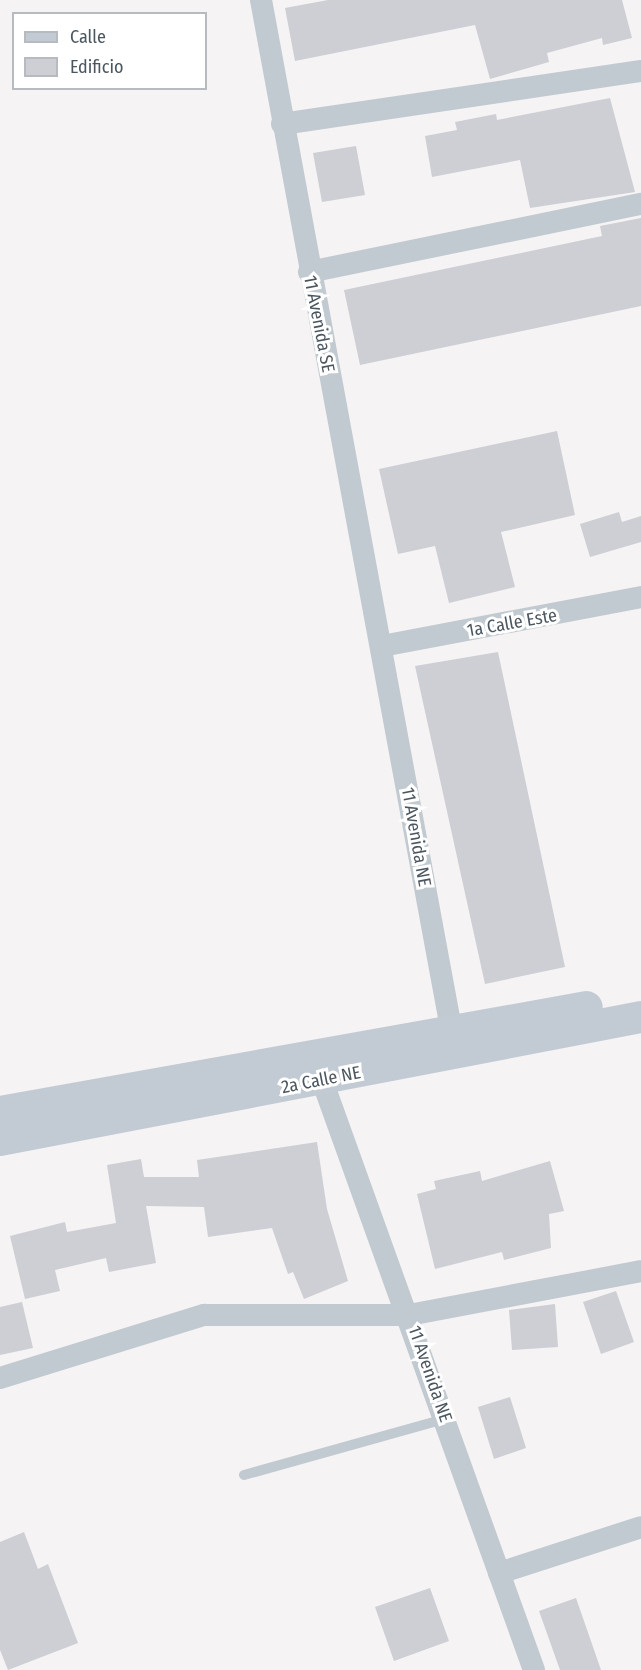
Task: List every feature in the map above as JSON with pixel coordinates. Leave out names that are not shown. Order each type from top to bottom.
[{"type":"main road","name":"2a Calle NE","points":[[0,1112],[451,1028],[641,998]]},
{"type":"main road","name":"2a Calle NE","points":[[0,1140],[641,1017]]},
{"type":"street","name":"11 Avenida SE","points":[[261,0],[309,272],[382,646]]},
{"type":"street","points":[[282,124],[639,78]]},
{"type":"street","points":[[309,272],[641,204]]},
{"type":"street","name":"1a Calle Este","points":[[382,646],[641,597]]},
{"type":"street","name":"11 Avenida NE","points":[[382,646],[451,1028]]},
{"type":"street","name":"11 Avenida NE","points":[[322,1080],[409,1315],[534,1670]]},
{"type":"street","points":[[0,1378],[204,1315],[409,1315],[641,1271]]},
{"type":"street","points":[[499,1573],[641,1527]]},
{"type":"lane","points":[[244,1475],[446,1419]]},
{"type":"building","points":[[328,0],[622,0],[632,38],[603,45],[602,38],[547,53],[549,62],[490,79],[475,25],[295,61],[285,8]]},
{"type":"building","points":[[610,98],[635,192],[530,208],[520,160],[432,177],[425,136],[457,130],[455,122],[496,114],[497,120]]},
{"type":"building","points":[[356,146],[365,195],[322,202],[313,153]]},
{"type":"building","points":[[641,218],[641,306],[360,365],[344,290],[602,236],[600,226]]},
{"type":"building","points":[[557,431],[575,515],[501,532],[515,587],[449,603],[435,546],[398,554],[379,469]]},
{"type":"building","points":[[619,512],[622,522],[641,516],[641,542],[590,557],[580,524]]},
{"type":"building","points":[[498,652],[565,967],[485,984],[415,666]]},
{"type":"building","points":[[317,1142],[327,1209],[348,1281],[304,1299],[293,1272],[288,1274],[272,1228],[208,1237],[204,1207],[146,1206],[156,1263],[109,1272],[106,1258],[55,1270],[60,1291],[25,1299],[10,1236],[65,1222],[67,1232],[116,1223],[107,1165],[141,1159],[144,1177],[199,1177],[197,1160]]},
{"type":"building","points":[[550,1161],[564,1211],[549,1214],[551,1248],[504,1260],[502,1252],[435,1269],[417,1194],[436,1189],[434,1181],[480,1171],[482,1181]]},
{"type":"building","points":[[616,1291],[634,1342],[601,1354],[583,1302]]},
{"type":"building","points":[[22,1302],[33,1348],[0,1355],[0,1307]]},
{"type":"building","points":[[555,1304],[558,1347],[512,1350],[509,1310]]},
{"type":"building","points":[[510,1397],[526,1448],[494,1459],[478,1407]]},
{"type":"building","points":[[24,1532],[38,1569],[48,1564],[78,1643],[8,1670],[0,1650],[0,1542]]},
{"type":"building","points":[[430,1588],[449,1641],[394,1661],[375,1607]]},
{"type":"building","points":[[576,1598],[601,1670],[560,1670],[539,1611]]}]
